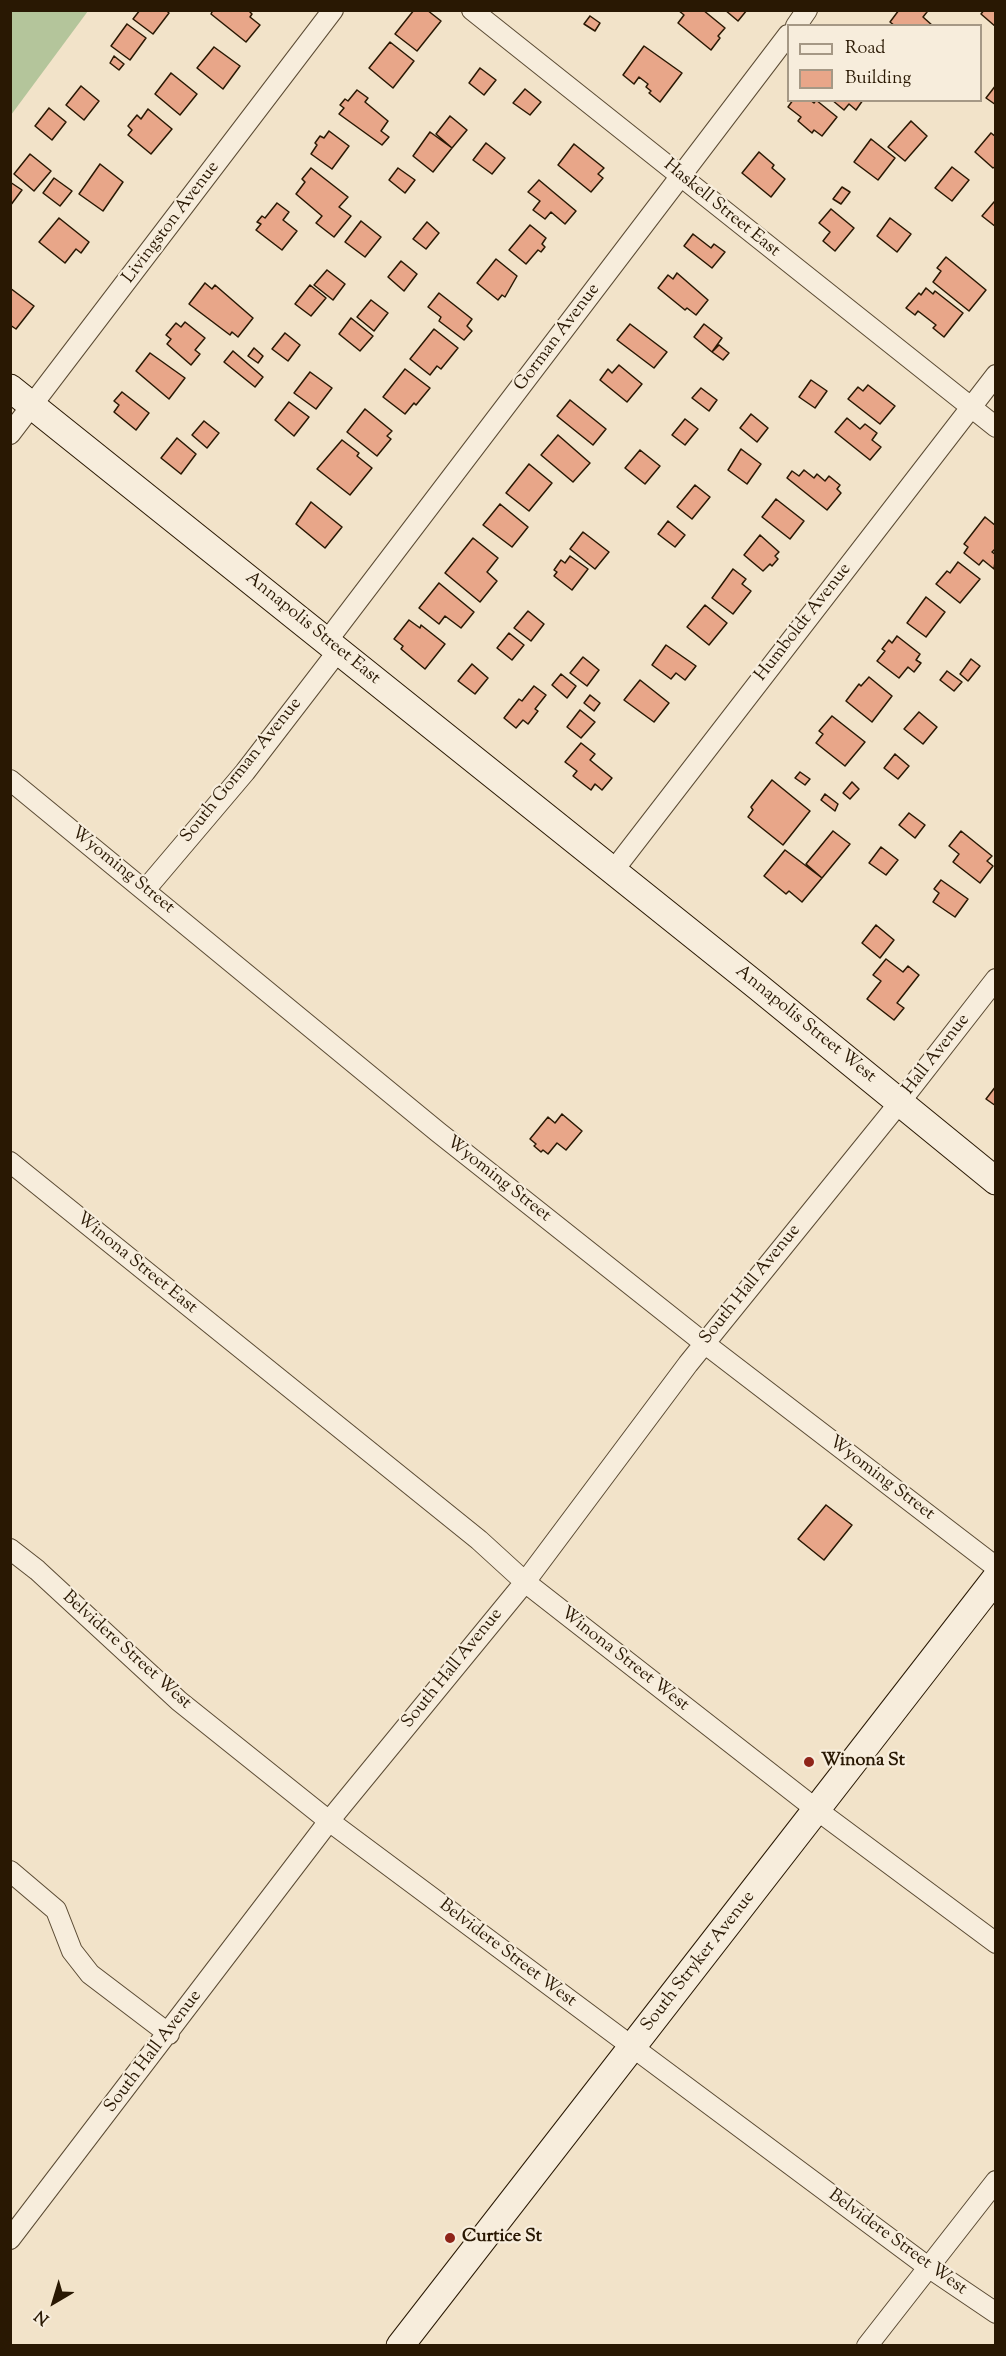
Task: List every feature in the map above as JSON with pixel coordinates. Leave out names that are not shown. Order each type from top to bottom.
[{"type":"street","name":"Livingston Avenue","points":[[10,434],[333,10]]},
{"type":"street","name":"Haskell Street East","points":[[472,10],[996,427]]},
{"type":"street","points":[[796,24],[807,10]]},
{"type":"street","name":"Gorman Avenue","points":[[333,646],[787,38]]},
{"type":"street","name":"Humboldt Avenue","points":[[613,871],[996,375]]},
{"type":"street","name":"Annapolis Street East","points":[[10,388],[613,871]]},
{"type":"street","name":"South Gorman Avenue","points":[[145,890],[245,772],[333,646]]},
{"type":"street","name":"Wyoming Street","points":[[10,780],[438,1132],[704,1343],[996,1567]]},
{"type":"street","name":"Annapolis Street West","points":[[613,871],[996,1182]]},
{"type":"street","name":"Hall Avenue","points":[[900,1102],[996,979]]},
{"type":"street","name":"South Hall Avenue","points":[[10,2239],[169,2034],[329,1821],[525,1582],[704,1343],[900,1102]]},
{"type":"street","name":"Winona Street East","points":[[10,1162],[262,1365]]},
{"type":"street","name":"Winona Street West","points":[[262,1365],[480,1540],[525,1582],[817,1810],[996,1943]]},
{"type":"street","name":"Belvidere Street West","points":[[10,1549],[37,1570],[179,1701],[329,1821],[928,2267],[996,2313]]},
{"type":"street","name":"South Stryker Avenue","points":[[400,2346],[996,1578]]},
{"type":"street","points":[[10,1871],[56,1910],[72,1951],[90,1974],[169,2034]]},
{"type":"street","points":[[867,2346],[996,2181]]},
{"type":"green space","points":[[10,11],[88,11],[11,115]]},
{"type":"building","points":[[140,10],[166,10],[169,13],[153,34],[133,19]]},
{"type":"building","points":[[213,10],[248,10],[252,14],[250,17],[260,25],[246,42],[211,14]]},
{"type":"building","points":[[414,10],[427,10],[441,21],[417,51],[395,34]]},
{"type":"building","points":[[678,10],[703,10],[725,28],[711,50],[678,23],[684,15]]},
{"type":"building","points":[[725,10],[747,10],[738,21]]},
{"type":"building","points":[[899,10],[925,10],[927,12],[923,17],[931,24],[892,24],[890,22]]},
{"type":"building","points":[[984,10],[996,10],[996,27],[981,14]]},
{"type":"building","points":[[590,16],[600,23],[595,31],[584,24]]},
{"type":"building","points":[[127,24],[146,38],[130,60],[111,46]]},
{"type":"building","points":[[390,42],[414,61],[393,88],[369,68]]},
{"type":"building","points":[[644,46],[682,73],[660,102],[649,93],[651,91],[646,87],[648,84],[639,77],[634,84],[623,75]]},
{"type":"building","points":[[214,47],[240,66],[223,89],[197,68]]},
{"type":"building","points":[[114,56],[124,64],[119,70],[110,63]]},
{"type":"building","points":[[480,68],[496,80],[484,95],[469,83]]},
{"type":"building","points":[[171,73],[197,94],[180,115],[155,94]]},
{"type":"building","points":[[996,85],[996,105],[986,98]]},
{"type":"building","points":[[81,86],[99,101],[84,120],[66,105]]},
{"type":"building","points":[[525,89],[541,102],[530,115],[513,103]]},
{"type":"building","points":[[357,90],[368,98],[365,102],[388,121],[381,131],[389,137],[382,145],[339,114],[344,108],[340,105],[345,99],[348,101]]},
{"type":"building","points":[[792,102],[818,102],[837,117],[822,136],[814,130],[812,133],[798,121],[801,117],[788,107]]},
{"type":"building","points":[[834,102],[862,102],[856,110],[849,104],[844,110]]},
{"type":"building","points":[[49,108],[66,122],[52,140],[35,126]]},
{"type":"building","points":[[148,109],[172,129],[151,154],[128,135],[132,130],[128,126],[137,115],[141,119]]},
{"type":"building","points":[[450,116],[467,130],[452,148],[436,134]]},
{"type":"building","points":[[911,121],[927,136],[905,161],[888,147]]},
{"type":"building","points":[[329,131],[349,146],[332,169],[311,154],[320,136],[324,138]]},
{"type":"building","points":[[430,132],[452,148],[433,172],[413,156]]},
{"type":"building","points":[[991,133],[996,137],[996,166],[993,168],[975,152]]},
{"type":"building","points":[[871,139],[895,158],[878,180],[854,162]]},
{"type":"building","points":[[486,143],[505,158],[492,174],[473,160]]},
{"type":"building","points":[[574,144],[604,168],[598,174],[603,178],[591,192],[558,165]]},
{"type":"building","points":[[759,152],[785,179],[771,197],[742,173]]},
{"type":"building","points":[[30,154],[51,171],[34,191],[14,174]]},
{"type":"building","points":[[100,164],[123,182],[103,211],[79,194]]},
{"type":"building","points":[[952,167],[969,180],[952,201],[935,188]]},
{"type":"building","points":[[311,168],[348,197],[339,207],[351,216],[334,237],[316,223],[322,216],[296,194],[305,182],[302,179]]},
{"type":"building","points":[[398,168],[415,180],[405,193],[389,180]]},
{"type":"building","points":[[54,178],[72,191],[60,206],[43,193]]},
{"type":"building","points":[[539,180],[576,211],[565,224],[551,212],[545,219],[533,210],[540,201],[528,192]]},
{"type":"building","points":[[10,182],[22,190],[10,206]]},
{"type":"building","points":[[842,187],[850,192],[841,204],[833,199]]},
{"type":"building","points":[[994,202],[996,204],[996,227],[982,216]]},
{"type":"building","points":[[277,203],[289,212],[283,220],[297,231],[282,250],[256,230],[261,224],[257,222],[262,216],[265,218]]},
{"type":"building","points":[[831,209],[854,228],[835,251],[823,241],[830,232],[819,223]]},
{"type":"building","points":[[59,218],[89,242],[81,253],[76,249],[65,263],[39,242]]},
{"type":"building","points":[[890,218],[911,234],[897,252],[877,236]]},
{"type":"building","points":[[361,221],[381,237],[365,257],[345,242]]},
{"type":"building","points":[[427,222],[439,233],[426,249],[413,239]]},
{"type":"building","points":[[530,225],[546,238],[542,244],[545,247],[541,252],[538,250],[526,264],[509,250]]},
{"type":"building","points":[[693,234],[711,248],[714,244],[725,252],[712,268],[684,246]]},
{"type":"building","points":[[946,257],[986,290],[969,311],[933,282],[941,271],[937,268]]},
{"type":"building","points":[[496,259],[517,276],[505,297],[502,295],[498,300],[477,283]]},
{"type":"building","points":[[401,261],[417,274],[404,291],[388,277]]},
{"type":"building","points":[[327,270],[345,284],[333,300],[314,285]]},
{"type":"building","points":[[677,273],[708,300],[696,315],[687,308],[685,310],[658,288],[668,275],[673,279]]},
{"type":"building","points":[[205,283],[212,289],[215,285],[253,318],[238,337],[232,332],[230,335],[189,304]]},
{"type":"building","points":[[310,285],[326,298],[311,316],[295,304]]},
{"type":"building","points":[[10,288],[34,306],[16,329],[10,325]]},
{"type":"building","points":[[926,288],[933,294],[935,291],[963,313],[944,337],[933,328],[936,325],[918,311],[915,315],[906,308]]},
{"type":"building","points":[[439,293],[472,319],[467,326],[472,331],[464,340],[439,321],[441,317],[428,307]]},
{"type":"building","points":[[371,300],[388,313],[374,331],[357,317]]},
{"type":"building","points":[[351,318],[373,336],[360,351],[339,334]]},
{"type":"building","points":[[185,322],[205,338],[195,350],[200,354],[191,365],[167,344],[171,339],[166,335],[176,323],[181,327]]},
{"type":"building","points":[[630,324],[667,352],[654,368],[617,340]]},
{"type":"building","points":[[704,324],[722,338],[712,352],[694,337]]},
{"type":"building","points":[[434,329],[458,348],[441,369],[437,366],[430,375],[410,359]]},
{"type":"building","points":[[285,333],[300,345],[288,361],[272,349]]},
{"type":"building","points":[[719,345],[729,353],[723,360],[712,352]]},
{"type":"building","points":[[254,348],[263,356],[258,363],[248,356]]},
{"type":"building","points":[[233,351],[263,377],[255,387],[224,362]]},
{"type":"building","points":[[150,353],[185,378],[169,399],[136,371]]},
{"type":"building","points":[[619,365],[642,384],[627,402],[600,380],[608,369],[612,373]]},
{"type":"building","points":[[405,369],[430,388],[405,414],[383,397]]},
{"type":"building","points":[[310,372],[332,388],[316,409],[294,393]]},
{"type":"building","points":[[811,380],[827,391],[815,408],[799,397]]},
{"type":"building","points":[[868,385],[895,406],[880,424],[848,399],[858,387],[863,391]]},
{"type":"building","points":[[701,388],[717,400],[709,411],[692,398]]},
{"type":"building","points":[[122,392],[149,413],[136,430],[114,412],[119,405],[114,401]]},
{"type":"building","points":[[570,400],[606,429],[593,445],[557,416]]},
{"type":"building","points":[[289,402],[309,417],[294,436],[275,420]]},
{"type":"building","points":[[365,409],[392,431],[387,436],[391,439],[377,456],[347,432]]},
{"type":"building","points":[[751,414],[768,428],[757,442],[740,428]]},
{"type":"building","points":[[847,418],[860,429],[865,424],[877,433],[872,440],[881,447],[870,460],[835,432]]},
{"type":"building","points":[[685,419],[698,429],[685,445],[672,435]]},
{"type":"building","points":[[204,421],[219,433],[207,448],[192,435]]},
{"type":"building","points":[[558,435],[590,463],[573,482],[541,455]]},
{"type":"building","points":[[177,438],[196,454],[181,474],[161,458]]},
{"type":"building","points":[[342,440],[359,453],[357,456],[372,468],[350,495],[317,469]]},
{"type":"building","points":[[741,449],[761,464],[747,484],[728,470]]},
{"type":"building","points":[[640,450],[660,466],[645,484],[625,468]]},
{"type":"building","points":[[529,464],[552,483],[529,511],[506,493]]},
{"type":"building","points":[[804,470],[814,478],[817,474],[825,481],[829,476],[840,485],[837,489],[841,493],[827,510],[787,478],[792,471],[799,476]]},
{"type":"building","points":[[695,485],[710,497],[692,519],[677,507]]},
{"type":"building","points":[[776,499],[804,521],[790,539],[762,517]]},
{"type":"building","points":[[311,502],[342,527],[325,548],[296,524]]},
{"type":"building","points":[[500,504],[528,527],[512,547],[483,525]]},
{"type":"building","points":[[985,517],[996,526],[996,548],[992,552],[996,555],[994,569],[983,560],[979,565],[964,553],[968,547],[964,544]]},
{"type":"building","points":[[668,521],[685,535],[675,547],[658,534]]},
{"type":"building","points":[[583,532],[609,552],[595,569],[570,549]]},
{"type":"building","points":[[760,535],[779,552],[775,556],[778,559],[763,571],[744,555]]},
{"type":"building","points":[[473,538],[498,558],[487,572],[497,581],[480,602],[445,573]]},
{"type":"building","points":[[570,556],[588,569],[572,590],[554,576],[557,572],[554,570],[561,560],[565,563]]},
{"type":"building","points":[[958,562],[980,579],[960,603],[936,584],[947,571],[950,573]]},
{"type":"building","points":[[733,569],[746,579],[742,584],[751,591],[733,614],[712,598]]},
{"type":"building","points":[[439,583],[474,612],[461,628],[445,616],[439,624],[419,608]]},
{"type":"building","points":[[926,597],[945,612],[926,637],[907,623]]},
{"type":"building","points":[[705,605],[727,623],[709,645],[687,627]]},
{"type":"building","points":[[528,611],[544,624],[531,641],[514,628]]},
{"type":"building","points":[[409,620],[420,628],[421,625],[445,644],[425,669],[401,649],[403,646],[394,639]]},
{"type":"building","points":[[509,633],[524,645],[512,660],[497,648]]},
{"type":"building","points":[[897,636],[920,654],[916,660],[921,663],[914,672],[908,667],[899,678],[877,661],[885,651],[882,649],[889,640],[892,643]]},
{"type":"building","points":[[666,645],[696,666],[685,680],[676,673],[671,679],[652,665]]},
{"type":"building","points":[[583,657],[599,670],[587,686],[570,673]]},
{"type":"building","points":[[971,659],[980,666],[968,681],[960,674]]},
{"type":"building","points":[[472,664],[488,678],[475,694],[458,681]]},
{"type":"building","points":[[947,671],[962,682],[954,691],[940,680]]},
{"type":"building","points":[[561,674],[576,686],[567,698],[552,685]]},
{"type":"building","points":[[869,677],[892,696],[872,722],[846,701],[859,684],[861,686]]},
{"type":"building","points":[[640,680],[669,703],[654,722],[624,700]]},
{"type":"building","points":[[534,686],[546,695],[535,709],[538,711],[528,724],[523,720],[516,728],[504,718],[519,699],[522,701]]},
{"type":"building","points":[[590,695],[600,703],[594,711],[584,703]]},
{"type":"building","points":[[580,710],[595,722],[581,738],[567,727]]},
{"type":"building","points":[[919,712],[937,727],[923,744],[904,729]]},
{"type":"building","points":[[832,716],[865,742],[845,766],[816,743],[823,734],[819,731]]},
{"type":"building","points":[[581,743],[595,754],[590,760],[612,778],[602,790],[595,784],[591,790],[573,776],[577,771],[565,762]]},
{"type":"building","points":[[895,754],[909,766],[898,779],[884,768]]},
{"type":"building","points":[[800,772],[810,779],[805,785],[795,778]]},
{"type":"building","points":[[772,780],[810,811],[783,845],[748,817],[753,810],[751,807]]},
{"type":"building","points":[[852,782],[859,789],[850,799],[843,793]]},
{"type":"building","points":[[825,794],[838,804],[835,811],[821,800]]},
{"type":"building","points":[[909,813],[925,825],[915,838],[899,825]]},
{"type":"building","points":[[833,831],[850,844],[822,878],[806,864]]},
{"type":"building","points":[[961,831],[992,856],[987,861],[993,866],[980,883],[953,862],[959,854],[949,846]]},
{"type":"building","points":[[881,847],[898,860],[886,875],[869,863]]},
{"type":"building","points":[[785,850],[822,878],[802,902],[789,891],[786,894],[764,876]]},
{"type":"building","points":[[941,880],[968,899],[955,917],[933,902],[939,893],[934,889]]},
{"type":"building","points":[[876,925],[894,940],[880,958],[862,943]]},
{"type":"building","points":[[886,959],[903,972],[908,966],[919,975],[897,1003],[904,1008],[894,1020],[867,999],[881,981],[873,975]]},
{"type":"building","points":[[996,1086],[996,1106],[986,1099]]},
{"type":"building","points":[[562,1114],[582,1131],[566,1150],[557,1143],[548,1154],[543,1150],[541,1152],[530,1139],[548,1117],[555,1123]]},
{"type":"building","points":[[826,1505],[852,1525],[824,1560],[798,1539]]},
{"type":"place","name":"Winona St","points":[[809,1762]]},
{"type":"place","name":"Curtice St","points":[[450,2238]]}]
